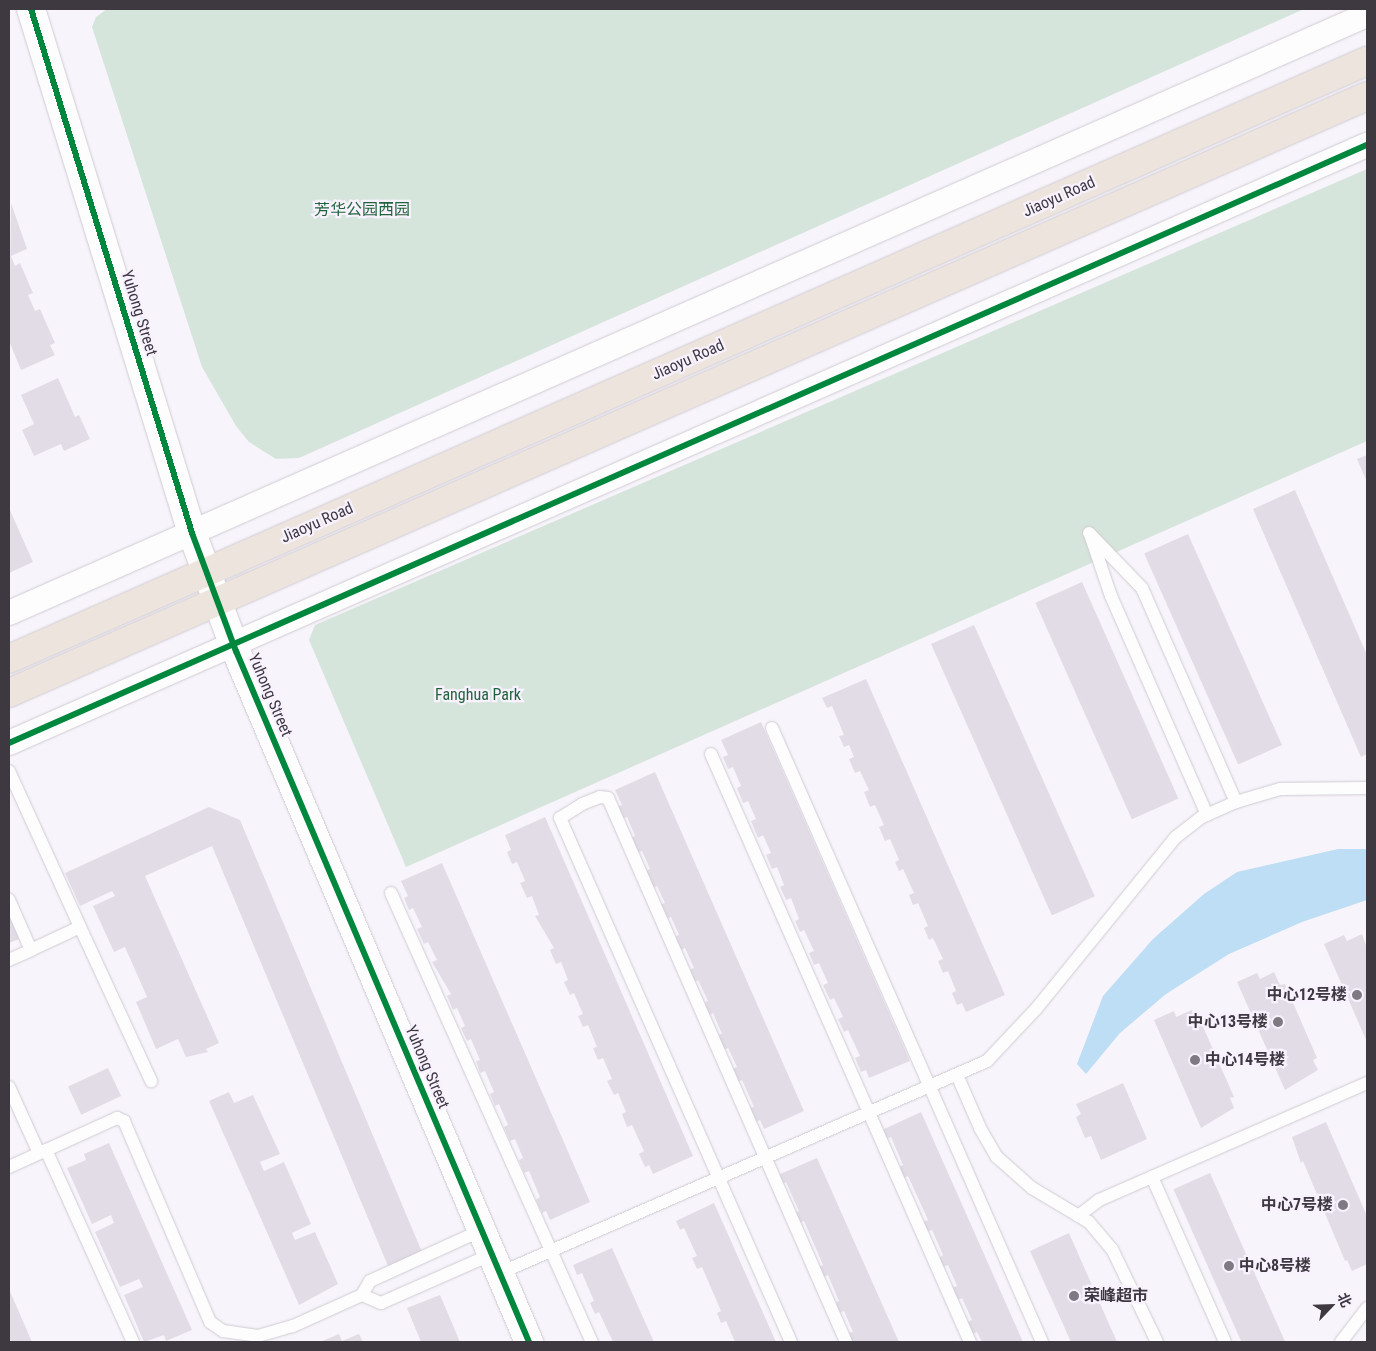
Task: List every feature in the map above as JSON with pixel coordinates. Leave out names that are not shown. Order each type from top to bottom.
[{"type":"main road","name":"Jiaoyu Road","points":[[9,658],[1367,61]]},
{"type":"main road","name":"Jiaoyu Road","points":[[9,693],[1367,96]]},
{"type":"street","name":"Yuhong Street","points":[[32,9],[192,533],[206,572],[234,644],[529,1342]]},
{"type":"street","points":[[9,613],[1367,15]]},
{"type":"street","points":[[9,744],[1367,145]]},
{"type":"lane","points":[[1207,815],[1111,596],[1089,533],[1142,588],[1236,802]]},
{"type":"lane","points":[[772,728],[1042,1342]]},
{"type":"lane","points":[[711,754],[970,1342]]},
{"type":"lane","points":[[9,771],[151,1080]]},
{"type":"lane","points":[[9,1167],[117,1118],[124,1121],[210,1322],[223,1331],[242,1336],[274,1333],[362,1295],[370,1281],[491,1252],[551,1250],[988,1061],[1005,1045],[1176,837],[1207,815],[1236,802],[1280,790],[1367,788]]},
{"type":"lane","points":[[791,1342],[560,818],[582,804],[608,798],[846,1342]]},
{"type":"lane","points":[[391,893],[592,1342]]},
{"type":"lane","points":[[9,900],[31,950]]},
{"type":"lane","points":[[9,960],[80,927]]},
{"type":"lane","points":[[957,1075],[980,1128],[998,1158],[1032,1188],[1088,1222],[1112,1249],[1157,1342]]},
{"type":"lane","points":[[1078,1216],[1099,1200],[1367,1083]]},
{"type":"lane","points":[[9,1086],[133,1342]]},
{"type":"lane","points":[[1152,1177],[1225,1342]]},
{"type":"lane","points":[[362,1295],[381,1303],[491,1252]]},
{"type":"lane","points":[[1341,1342],[1367,1308]]},
{"type":"green space","name":"芳华公园西园","points":[[107,9],[1304,9],[299,458],[276,459],[249,442],[236,426],[202,367],[92,27],[96,17]]},
{"type":"green space","name":"Fanghua Park","points":[[1367,169],[1367,441],[406,867],[309,640],[315,625]]},
{"type":"water","points":[[1338,849],[1367,849],[1367,900],[1302,922],[1229,954],[1166,994],[1120,1033],[1086,1074],[1077,1064],[1103,996],[1153,939],[1204,894],[1237,872]]},
{"type":"building","points":[[11,203],[27,249],[11,256],[15,266],[20,263],[33,293],[28,295],[35,311],[40,309],[55,343],[50,345],[55,355],[21,370],[9,341]]},
{"type":"building","points":[[58,378],[75,417],[79,415],[90,439],[64,451],[61,444],[34,456],[22,430],[34,424],[21,395]]},
{"type":"building","points":[[1367,455],[1367,482],[1357,459]]},
{"type":"building","points":[[1295,490],[1367,655],[1367,754],[1361,757],[1253,509]]},
{"type":"building","points":[[9,508],[33,562],[9,573]]},
{"type":"building","points":[[1188,534],[1282,745],[1238,765],[1144,554]]},
{"type":"building","points":[[1082,582],[1178,799],[1132,819],[1035,603]]},
{"type":"building","points":[[974,625],[1095,896],[1052,915],[931,644]]},
{"type":"building","points":[[866,679],[1005,995],[966,1012],[962,1003],[957,1005],[952,993],[956,991],[948,971],[943,973],[938,961],[943,959],[933,938],[929,940],[924,928],[928,926],[918,903],[913,905],[909,895],[914,893],[903,869],[899,871],[895,862],[899,860],[890,839],[885,841],[879,827],[884,825],[875,805],[870,807],[864,792],[869,790],[860,771],[855,773],[849,759],[854,757],[849,745],[844,747],[839,736],[844,735],[832,706],[827,708],[822,698]]},
{"type":"building","points":[[761,722],[910,1061],[869,1078],[866,1070],[861,1072],[855,1058],[860,1056],[848,1030],[844,1032],[838,1019],[843,1017],[834,998],[830,1000],[823,985],[828,983],[819,963],[814,965],[809,953],[814,951],[804,930],[800,932],[795,921],[799,919],[791,898],[786,900],[780,887],[784,885],[777,867],[772,869],[766,855],[771,853],[763,835],[758,838],[751,821],[756,819],[748,801],[743,803],[737,788],[741,786],[733,767],[728,769],[723,757],[728,755],[721,740]]},
{"type":"building","points":[[655,772],[804,1111],[764,1129],[760,1120],[755,1122],[750,1108],[754,1107],[742,1080],[738,1082],[732,1069],[737,1067],[728,1048],[724,1050],[717,1035],[722,1034],[713,1013],[709,1015],[703,1003],[708,1001],[698,980],[694,982],[689,970],[694,968],[685,948],[680,950],[674,937],[679,935],[671,917],[667,919],[660,905],[665,903],[657,886],[653,888],[646,871],[650,869],[642,851],[637,853],[631,838],[635,836],[627,817],[622,819],[617,807],[622,805],[615,790]]},
{"type":"building","points":[[209,807],[240,820],[422,1252],[388,1266],[212,846],[145,876],[219,1043],[206,1049],[208,1052],[186,1057],[178,1039],[156,1049],[136,1002],[147,997],[125,947],[114,952],[93,906],[115,896],[112,891],[80,906],[65,873]]},
{"type":"building","points":[[545,817],[693,1156],[653,1174],[649,1165],[645,1167],[639,1154],[644,1151],[632,1125],[627,1127],[622,1114],[626,1112],[618,1093],[614,1095],[607,1081],[612,1079],[603,1058],[598,1060],[593,1048],[597,1047],[588,1025],[583,1027],[578,1016],[583,1014],[574,993],[570,995],[564,982],[568,980],[561,962],[556,964],[550,950],[554,948],[535,916],[539,915],[532,896],[527,898],[520,883],[525,881],[517,862],[512,864],[507,852],[511,850],[505,835]]},
{"type":"building","points":[[442,863],[590,1202],[550,1220],[546,1211],[542,1213],[536,1200],[540,1197],[529,1171],[524,1173],[519,1160],[523,1158],[515,1139],[510,1141],[504,1127],[508,1125],[499,1104],[495,1106],[490,1094],[494,1092],[485,1071],[480,1073],[476,1061],[480,1060],[471,1039],[467,1041],[461,1028],[465,1026],[457,1008],[453,1010],[447,996],[451,994],[432,962],[437,960],[428,942],[424,944],[417,929],[422,927],[413,908],[409,910],[404,898],[408,896],[401,881]]},
{"type":"building","points":[[9,916],[19,939],[9,943]]},
{"type":"building","name":"中心12号楼","points":[[1362,934],[1367,948],[1367,1042],[1324,944],[1344,935],[1347,941]]},
{"type":"building","name":"中心13号楼","points":[[1274,972],[1280,985],[1285,984],[1317,1058],[1313,1060],[1318,1070],[1285,1090],[1237,982],[1257,973],[1260,979]]},
{"type":"building","name":"中心14号楼","points":[[1192,1010],[1197,1024],[1201,1022],[1234,1097],[1230,1098],[1234,1108],[1201,1128],[1154,1020],[1174,1011],[1176,1017]]},
{"type":"building","points":[[108,1068],[121,1096],[81,1115],[68,1087]]},
{"type":"building","points":[[1123,1083],[1147,1139],[1101,1160],[1091,1136],[1085,1138],[1076,1117],[1081,1114],[1076,1104]]},
{"type":"building","points":[[229,1092],[234,1103],[253,1095],[280,1154],[260,1162],[264,1171],[284,1162],[311,1224],[292,1233],[295,1240],[315,1232],[338,1284],[299,1305],[209,1101]]},
{"type":"building","points":[[921,1112],[1023,1342],[982,1342],[977,1332],[973,1334],[967,1322],[972,1320],[962,1298],[958,1300],[952,1288],[957,1286],[948,1265],[943,1267],[939,1258],[943,1255],[932,1230],[927,1232],[923,1222],[928,1220],[908,1176],[904,1178],[899,1167],[903,1165],[891,1137],[886,1139],[882,1130]]},
{"type":"building","name":"中心7号楼","points":[[1326,1122],[1367,1216],[1367,1264],[1352,1271],[1347,1260],[1345,1261],[1303,1161],[1301,1163],[1292,1137]]},
{"type":"building","points":[[109,1143],[192,1330],[166,1341],[164,1335],[144,1342],[124,1295],[143,1287],[139,1279],[120,1287],[95,1232],[114,1223],[111,1215],[92,1224],[67,1168],[86,1160],[84,1154]]},
{"type":"building","points":[[817,1158],[899,1342],[852,1342],[848,1333],[853,1332],[844,1311],[839,1313],[835,1303],[839,1301],[828,1275],[823,1277],[819,1267],[823,1265],[804,1221],[799,1223],[795,1213],[799,1211],[786,1182],[782,1184],[778,1175]]},
{"type":"building","name":"中心8号楼","points":[[1210,1173],[1285,1342],[1241,1342],[1173,1189]]},
{"type":"building","points":[[714,1203],[776,1342],[735,1342],[726,1321],[721,1323],[717,1313],[721,1311],[702,1267],[697,1269],[692,1258],[697,1256],[684,1228],[680,1230],[676,1221]]},
{"type":"building","name":"荣峰超市","points":[[1069,1233],[1117,1342],[1071,1342],[1030,1251]]},
{"type":"building","points":[[612,1248],[654,1342],[613,1342],[599,1312],[595,1314],[590,1303],[594,1301],[582,1273],[577,1275],[573,1265]]},
{"type":"building","points":[[9,1289],[32,1342],[9,1342]]},
{"type":"building","points":[[440,1295],[460,1342],[421,1342],[407,1308]]},
{"type":"building","points":[[339,1334],[342,1341],[359,1334],[363,1342],[320,1342]]},
{"type":"cycle path","points":[[31,9],[192,533],[236,651],[529,1342]]},
{"type":"cycle path","points":[[9,743],[1367,145]]},
{"type":"place","name":"中心12号楼","points":[[1357,995]]},
{"type":"place","name":"中心13号楼","points":[[1278,1022]]},
{"type":"place","name":"中心14号楼","points":[[1195,1060]]},
{"type":"place","name":"中心7号楼","points":[[1343,1205]]},
{"type":"place","name":"中心8号楼","points":[[1229,1266]]},
{"type":"place","name":"荣峰超市","points":[[1074,1296]]}]
